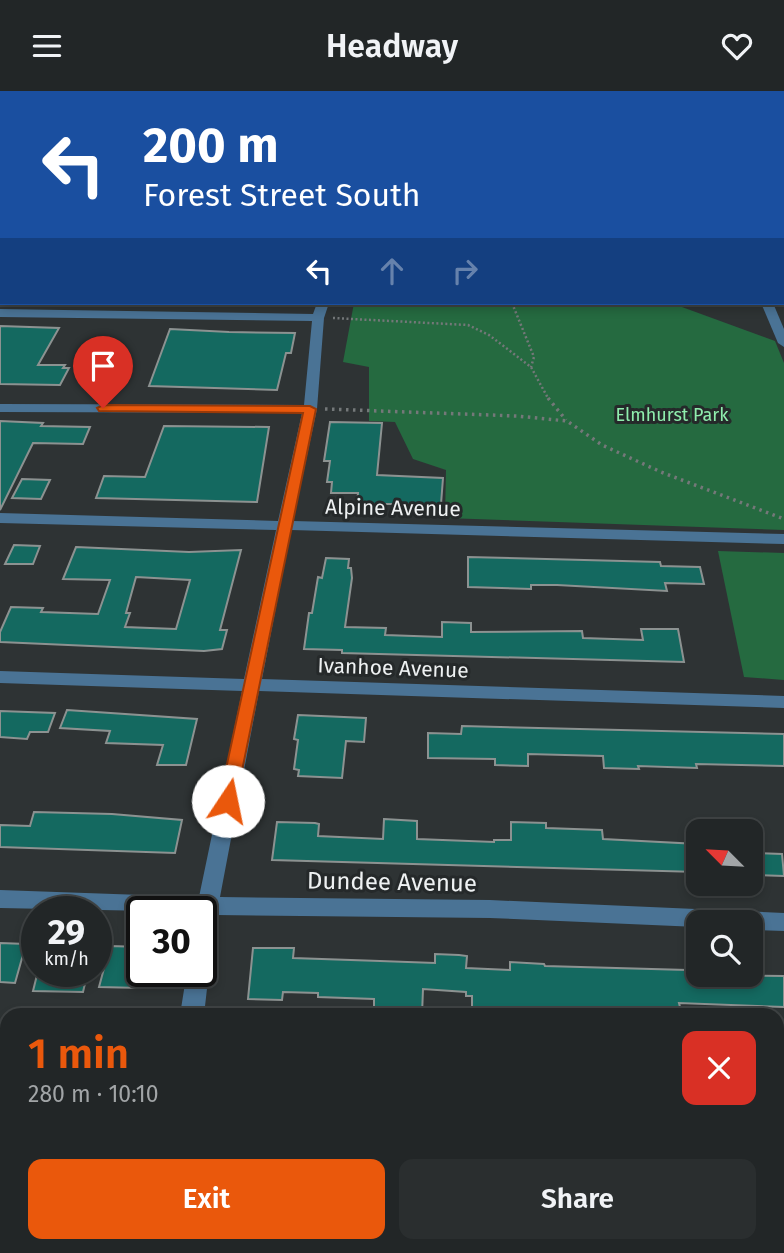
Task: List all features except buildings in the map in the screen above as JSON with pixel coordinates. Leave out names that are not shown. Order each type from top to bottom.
[{"type":"street","points":[[210,896],[283,527],[310,409],[318,318],[322,305]]},
{"type":"street","points":[[768,305],[784,343]]},
{"type":"street","points":[[10,310],[318,318]]},
{"type":"street","points":[[0,408],[310,409]]},
{"type":"street","name":"Alpine Avenue","points":[[0,519],[784,539]]},
{"type":"street","name":"Ivanhoe Avenue","points":[[0,677],[784,702]]},
{"type":"street","name":"Dundee Avenue","points":[[0,899],[126,903]]},
{"type":"street","name":"Dundee Avenue","points":[[217,906],[490,909],[784,922]]},
{"type":"street","points":[[193,1008],[196,987]]},
{"type":"path","points":[[513,305],[534,357],[531,367]]},
{"type":"path","points":[[318,318],[468,325],[489,335],[531,367],[550,401],[567,421],[602,445],[661,472],[784,519]]},
{"type":"path","points":[[310,409],[358,408],[567,421]]},
{"type":"green space","name":"Elmhurst Park","points":[[354,305],[676,305],[775,341],[784,363],[784,530],[445,518],[446,470],[413,459],[395,422],[369,421],[369,367],[343,362]]},
{"type":"green space","points":[[718,551],[784,553],[784,680],[744,677]]},
{"type":"route","points":[[103,408],[310,409],[283,527],[228,801]]}]
